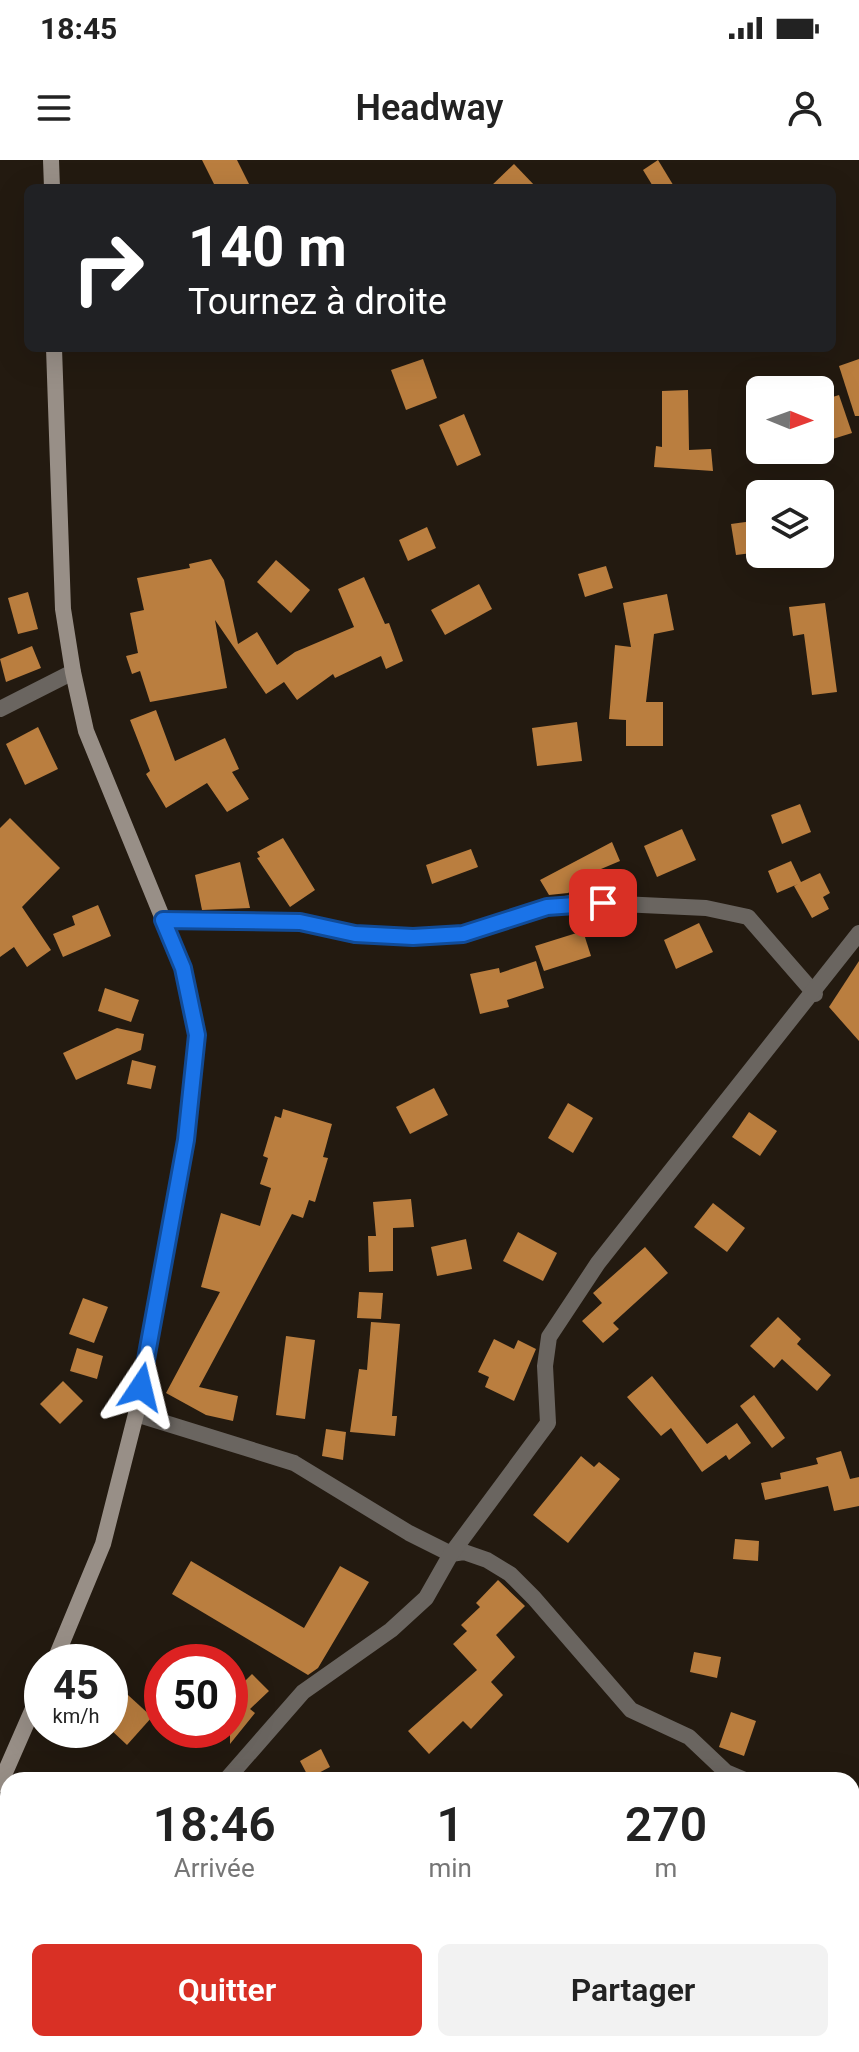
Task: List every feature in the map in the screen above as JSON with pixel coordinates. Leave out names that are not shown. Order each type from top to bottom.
[{"type":"main road","points":[[51,160],[52,184]]},
{"type":"main road","points":[[54,352],[63,609],[73,672],[86,731],[183,968],[197,1035],[186,1140],[136,1414],[103,1544],[61,1644]]},
{"type":"main road","points":[[5,1772],[24,1729]]},
{"type":"street","points":[[0,709],[73,672]]},
{"type":"street","points":[[163,920],[300,922],[355,934],[413,937],[463,934],[547,907],[578,902],[706,908],[748,917],[815,994]]},
{"type":"street","points":[[233,1772],[303,1692],[391,1630],[426,1598],[451,1554],[548,1423],[545,1366],[549,1337],[608,1250],[725,1099],[815,994],[859,933]]},
{"type":"street","points":[[136,1414],[294,1463],[409,1533],[451,1554],[464,1552],[487,1560],[510,1574],[631,1710],[689,1737],[726,1772]]},
{"type":"building","points":[[202,160],[237,160],[249,184],[214,184]]},
{"type":"building","points":[[658,160],[673,184],[652,184],[643,170]]},
{"type":"building","points":[[514,164],[533,184],[493,184]]},
{"type":"building","points":[[423,359],[437,398],[406,410],[391,370]]},
{"type":"building","points":[[859,359],[859,416],[855,416],[839,366]]},
{"type":"building","points":[[688,390],[689,450],[711,449],[713,471],[654,467],[656,446],[662,447],[662,391]]},
{"type":"building","points":[[839,395],[852,433],[834,439],[834,397]]},
{"type":"building","points":[[464,414],[481,455],[457,466],[439,425]]},
{"type":"building","points":[[746,522],[746,554],[736,555],[731,524]]},
{"type":"building","points":[[427,527],[436,548],[408,561],[399,540]]},
{"type":"building","points":[[211,559],[224,580],[238,644],[257,632],[277,665],[295,652],[354,627],[338,589],[364,577],[385,624],[389,623],[403,661],[386,669],[381,656],[335,678],[333,674],[297,700],[284,682],[266,694],[215,620],[227,688],[150,702],[140,671],[132,674],[126,656],[138,653],[130,613],[144,610],[137,578],[190,568],[189,564]]},
{"type":"building","points":[[276,560],[310,590],[291,613],[257,582]]},
{"type":"building","points":[[606,566],[613,588],[585,597],[578,574]]},
{"type":"building","points":[[479,584],[492,609],[445,635],[431,610]]},
{"type":"building","points":[[28,592],[38,629],[18,634],[8,598]]},
{"type":"building","points":[[667,594],[674,630],[654,634],[646,702],[663,702],[663,746],[626,746],[626,720],[609,719],[615,645],[631,647],[623,603]]},
{"type":"building","points":[[825,603],[837,692],[812,695],[804,634],[793,636],[789,607]]},
{"type":"building","points":[[32,646],[41,668],[6,682],[0,659]]},
{"type":"building","points":[[156,710],[175,761],[225,738],[239,769],[232,772],[249,799],[227,812],[207,783],[166,808],[146,774],[150,771],[130,720]]},
{"type":"building","points":[[577,722],[582,761],[537,766],[532,728]]},
{"type":"building","points":[[38,727],[58,769],[25,785],[6,744]]},
{"type":"building","points":[[800,804],[811,832],[782,844],[771,815]]},
{"type":"building","points":[[10,818],[60,868],[22,907],[51,950],[27,967],[14,947],[0,957],[0,828]]},
{"type":"building","points":[[682,829],[696,860],[657,877],[644,846]]},
{"type":"building","points":[[283,838],[315,890],[290,907],[257,858],[260,857],[257,852]]},
{"type":"building","points":[[612,842],[620,861],[582,877],[585,882],[568,893],[549,895],[540,880]]},
{"type":"building","points":[[471,849],[478,867],[432,884],[426,865]]},
{"type":"building","points":[[791,861],[801,882],[820,873],[830,893],[823,897],[829,909],[812,918],[794,886],[798,884],[777,893],[768,871]]},
{"type":"building","points":[[240,862],[250,908],[202,910],[195,875]]},
{"type":"building","points":[[98,905],[111,936],[63,957],[53,934],[75,925],[72,916]]},
{"type":"building","points":[[699,923],[713,952],[676,969],[664,940]]},
{"type":"building","points":[[583,931],[591,956],[544,971],[535,946]]},
{"type":"building","points":[[536,961],[544,988],[507,1000],[509,1007],[480,1014],[470,974],[499,968],[500,973]]},
{"type":"building","points":[[859,961],[859,1041],[829,1007]]},
{"type":"building","points":[[105,988],[139,1000],[131,1022],[98,1011]]},
{"type":"building","points":[[117,1028],[144,1034],[141,1050],[76,1080],[63,1053]]},
{"type":"building","points":[[132,1060],[156,1066],[151,1089],[127,1084]]},
{"type":"building","points":[[434,1088],[448,1115],[410,1134],[396,1107]]},
{"type":"building","points":[[568,1103],[593,1118],[573,1153],[548,1138]]},
{"type":"building","points":[[283,1109],[332,1124],[323,1157],[328,1158],[315,1202],[309,1200],[303,1218],[292,1214],[199,1387],[238,1396],[233,1421],[206,1415],[166,1393],[220,1292],[201,1287],[221,1213],[260,1226],[271,1188],[260,1184],[268,1158],[263,1156],[275,1116],[281,1118]]},
{"type":"building","points":[[749,1112],[777,1131],[760,1156],[732,1137]]},
{"type":"building","points":[[411,1199],[414,1227],[393,1228],[393,1271],[369,1272],[368,1236],[376,1236],[373,1202]]},
{"type":"building","points":[[713,1203],[745,1228],[727,1252],[694,1227]]},
{"type":"building","points":[[518,1232],[557,1253],[543,1281],[503,1261]]},
{"type":"building","points":[[466,1239],[472,1269],[437,1276],[431,1247]]},
{"type":"building","points":[[645,1247],[668,1273],[613,1323],[619,1329],[603,1343],[582,1321],[602,1303],[593,1293]]},
{"type":"building","points":[[359,1292],[383,1293],[381,1319],[357,1318]]},
{"type":"building","points":[[83,1298],[108,1307],[94,1343],[69,1334]]},
{"type":"building","points":[[778,1317],[801,1339],[797,1344],[831,1375],[817,1391],[782,1359],[774,1368],[750,1346]]},
{"type":"building","points":[[371,1322],[400,1324],[392,1416],[397,1416],[395,1436],[350,1432],[359,1369],[367,1370]]},
{"type":"building","points":[[286,1336],[315,1340],[305,1419],[276,1415]]},
{"type":"building","points":[[494,1339],[514,1349],[518,1340],[536,1349],[514,1401],[485,1387],[489,1377],[478,1372]]},
{"type":"building","points":[[77,1348],[103,1356],[97,1379],[70,1371]]},
{"type":"building","points":[[652,1376],[707,1444],[737,1423],[751,1443],[729,1460],[726,1455],[702,1472],[671,1428],[661,1436],[627,1397]]},
{"type":"building","points":[[63,1381],[83,1401],[60,1424],[40,1404]]},
{"type":"building","points":[[754,1395],[785,1438],[772,1448],[740,1406]]},
{"type":"building","points":[[326,1429],[346,1432],[343,1460],[322,1456]]},
{"type":"building","points":[[841,1451],[850,1479],[859,1477],[859,1506],[834,1511],[828,1486],[765,1500],[761,1483],[781,1479],[780,1473],[818,1464],[816,1458]]},
{"type":"building","points":[[581,1456],[594,1467],[599,1462],[620,1479],[568,1543],[533,1515]]},
{"type":"building","points":[[735,1539],[759,1541],[758,1561],[733,1559]]},
{"type":"building","points":[[191,1561],[304,1628],[340,1566],[369,1582],[318,1668],[308,1675],[172,1594]]},
{"type":"building","points":[[498,1580],[525,1606],[496,1635],[515,1657],[491,1682],[503,1695],[471,1729],[463,1721],[429,1754],[408,1731],[477,1670],[453,1644],[467,1631],[461,1625],[480,1607],[476,1603]]},
{"type":"building","points":[[694,1652],[721,1657],[717,1678],[690,1672]]},
{"type":"building","points":[[252,1674],[269,1691],[250,1709],[255,1713],[248,1722],[248,1678]]},
{"type":"building","points":[[128,1695],[144,1710],[144,1726],[128,1744]]},
{"type":"building","points":[[731,1712],[756,1721],[744,1756],[719,1747]]},
{"type":"building","points":[[321,1749],[330,1767],[320,1772],[306,1772],[300,1761]]},
{"type":"route","points":[[141,1387],[186,1140],[197,1035],[192,999],[183,968],[163,920],[300,922],[355,934],[413,937],[463,934],[547,907],[578,902],[603,903]]}]
